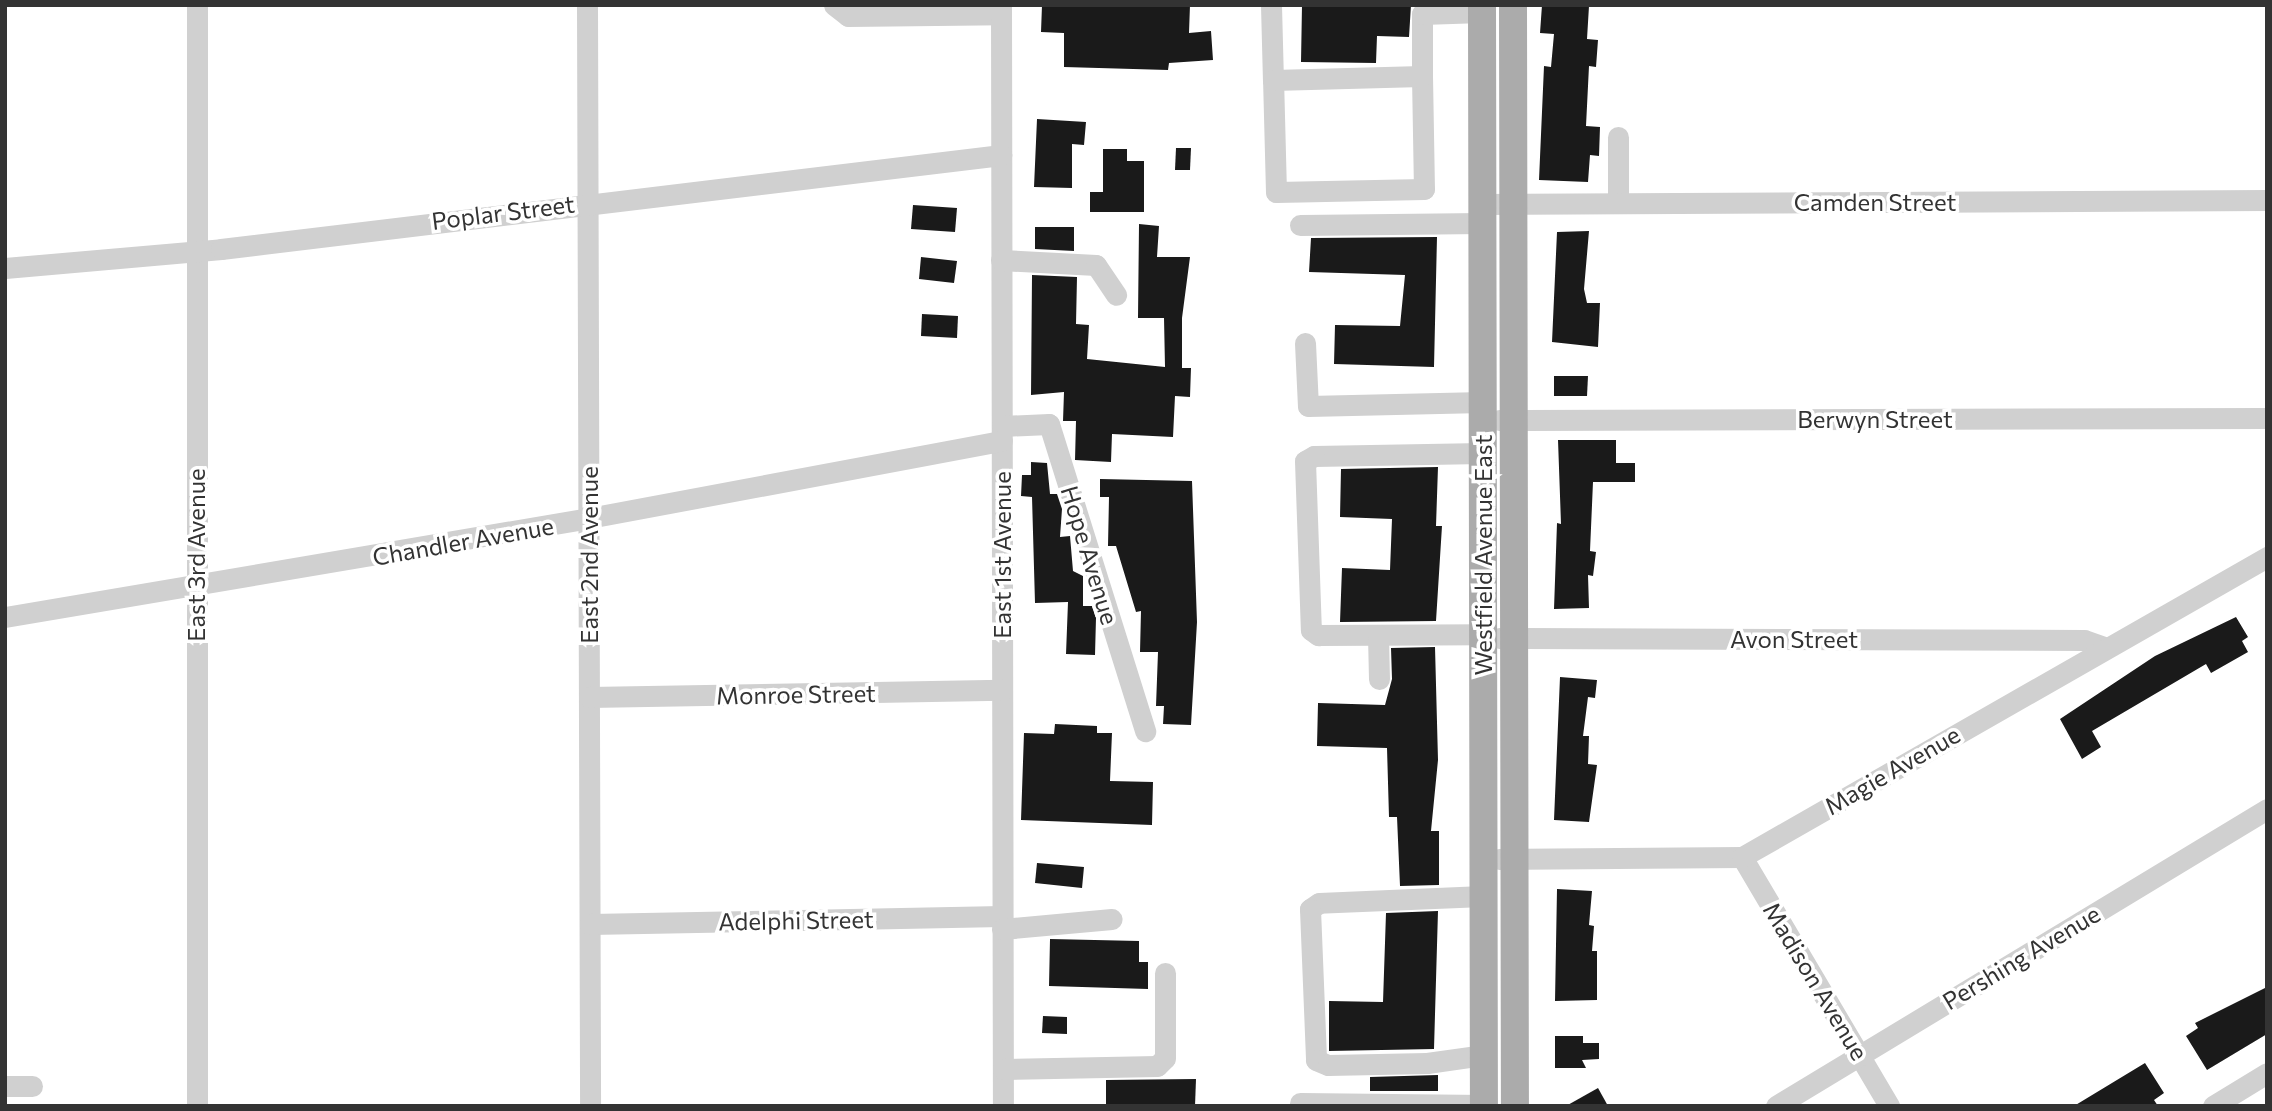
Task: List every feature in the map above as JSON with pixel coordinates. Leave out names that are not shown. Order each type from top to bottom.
[{"type":"main road","name":"Westfield Avenue East","points":[[1513,5],[1515,1106]]},
{"type":"main road","name":"Westfield Avenue East","points":[[1482,9],[1484,1105]]},
{"type":"main road","points":[[1484,1055],[1514,1055]]},
{"type":"street","name":"East 3rd Avenue","points":[[197,5],[197,1106]]},
{"type":"street","name":"East 2nd Avenue","points":[[587,5],[590,1106]]},
{"type":"street","points":[[834,5],[848,16],[1000,10]]},
{"type":"street","points":[[1271,5],[1276,192],[1424,189],[1422,14],[1482,9]]},
{"type":"street","name":"East 1st Avenue","points":[[1000,10],[1003,1106]]},
{"type":"street","points":[[1273,80],[1422,76]]},
{"type":"street","points":[[1618,138],[1618,203]]},
{"type":"street","name":"Poplar Street","points":[[5,268],[198,250],[588,201],[1001,155]]},
{"type":"street","name":"Camden Street","points":[[1300,225],[1482,214],[1513,203],[2267,200]]},
{"type":"street","points":[[1001,260],[1096,265],[1116,295]]},
{"type":"street","name":"Berwyn Street","points":[[1305,343],[1308,406],[1483,411],[1514,420],[2267,418]]},
{"type":"street","name":"Hope Avenue","points":[[1002,433],[1049,424],[1145,731]]},
{"type":"street","name":"Chandler Avenue","points":[[5,617],[196,588],[589,518],[1002,433]]},
{"type":"street","name":"Avon Street","points":[[1483,453],[1314,456],[1305,461],[1308,624],[1318,635],[2084,640],[2104,647]]},
{"type":"street","name":"Magie Avenue","points":[[1483,859],[1742,857],[2104,647],[2267,557]]},
{"type":"street","points":[[1378,635],[1379,679]]},
{"type":"street","name":"Monroe Street","points":[[589,697],[1002,690]]},
{"type":"street","name":"Pershing Avenue","points":[[1776,1106],[2267,809]]},
{"type":"street","name":"Madison Avenue","points":[[1742,857],[1889,1106]]},
{"type":"street","points":[[1483,896],[1318,903],[1310,909],[1316,1060],[1328,1065],[1427,1063],[1484,1055]]},
{"type":"street","name":"Adelphi Street","points":[[590,924],[1111,919]]},
{"type":"street","points":[[1003,1069],[1157,1066],[1165,1058],[1165,973]]},
{"type":"street","points":[[2213,1106],[2267,1073]]},
{"type":"street","points":[[5,1086],[32,1086]]},
{"type":"street","points":[[1300,1103],[1484,1105]]},
{"type":"building","points":[[1042,5],[1190,5],[1189,33],[1211,31],[1213,60],[1169,63],[1168,70],[1064,67],[1064,33],[1041,32]]},
{"type":"building","points":[[1302,5],[1411,5],[1409,37],[1377,36],[1376,63],[1301,62]]},
{"type":"building","points":[[1542,5],[1589,6],[1587,39],[1598,40],[1596,67],[1589,66],[1586,126],[1600,127],[1599,156],[1590,155],[1588,182],[1539,180],[1544,66],[1551,67],[1554,34],[1540,33]]},
{"type":"building","points":[[1037,119],[1086,122],[1084,145],[1072,144],[1072,188],[1034,187]]},
{"type":"building","points":[[1176,148],[1191,148],[1190,170],[1175,170]]},
{"type":"building","points":[[1103,149],[1127,149],[1127,161],[1144,161],[1144,212],[1090,212],[1090,192],[1103,192]]},
{"type":"building","points":[[913,205],[957,208],[955,232],[911,229]]},
{"type":"building","points":[[1139,224],[1159,226],[1157,257],[1190,257],[1182,318],[1182,368],[1191,368],[1190,397],[1175,396],[1173,437],[1112,434],[1111,462],[1075,460],[1076,421],[1063,421],[1064,392],[1031,395],[1032,275],[1077,277],[1076,324],[1089,325],[1087,359],[1165,367],[1164,318],[1138,318]]},
{"type":"building","points":[[1035,227],[1074,227],[1074,251],[1035,249]]},
{"type":"building","points":[[1589,231],[1584,289],[1587,303],[1600,303],[1598,347],[1552,342],[1557,232]]},
{"type":"building","points":[[1437,237],[1434,367],[1334,364],[1335,325],[1400,326],[1405,275],[1309,272],[1311,238]]},
{"type":"building","points":[[921,257],[957,261],[954,283],[919,279]]},
{"type":"building","points":[[922,314],[958,316],[957,338],[921,336]]},
{"type":"building","points":[[1554,376],[1588,376],[1587,396],[1554,396]]},
{"type":"building","points":[[1558,440],[1616,440],[1616,463],[1635,463],[1635,482],[1593,482],[1590,551],[1596,552],[1593,576],[1588,575],[1589,608],[1554,609],[1557,523],[1561,524]]},
{"type":"building","points":[[1031,462],[1047,463],[1050,494],[1057,494],[1062,509],[1060,537],[1070,536],[1073,571],[1083,576],[1083,606],[1092,606],[1096,618],[1095,655],[1066,654],[1068,602],[1035,603],[1032,497],[1021,496],[1022,475],[1031,475]]},
{"type":"building","points":[[1438,467],[1436,526],[1442,526],[1436,621],[1340,622],[1342,568],[1390,570],[1392,519],[1340,517],[1341,469]]},
{"type":"building","points":[[1100,479],[1192,481],[1197,622],[1191,725],[1163,724],[1164,706],[1156,706],[1158,652],[1140,652],[1141,611],[1136,612],[1116,546],[1108,546],[1109,497],[1100,497]]},
{"type":"building","points":[[2236,617],[2248,637],[2242,641],[2248,652],[2211,673],[2206,664],[2092,731],[2101,747],[2082,759],[2060,719],[2155,656]]},
{"type":"building","points":[[1435,647],[1438,760],[1431,831],[1439,831],[1439,885],[1400,886],[1397,817],[1389,817],[1387,748],[1317,746],[1318,703],[1385,705],[1392,679],[1391,648]]},
{"type":"building","points":[[1560,677],[1597,680],[1595,698],[1588,697],[1583,736],[1589,736],[1588,764],[1597,765],[1589,822],[1554,820]]},
{"type":"building","points":[[1055,724],[1097,726],[1097,733],[1112,733],[1110,781],[1153,782],[1152,825],[1021,820],[1024,733],[1054,734]]},
{"type":"building","points":[[1037,863],[1084,867],[1082,888],[1035,883]]},
{"type":"building","points":[[1557,889],[1592,891],[1589,925],[1594,926],[1592,951],[1597,951],[1597,1000],[1555,1001]]},
{"type":"building","points":[[1438,911],[1434,1049],[1329,1051],[1329,1001],[1383,1002],[1386,913]]},
{"type":"building","points":[[1050,939],[1139,941],[1139,962],[1148,962],[1148,989],[1049,986]]},
{"type":"building","points":[[2267,987],[2267,1034],[2207,1070],[2186,1036],[2198,1028],[2195,1023]]},
{"type":"building","points":[[1043,1016],[1067,1017],[1067,1034],[1042,1033]]},
{"type":"building","points":[[1555,1036],[1583,1036],[1583,1043],[1599,1043],[1599,1059],[1582,1060],[1586,1068],[1555,1068]]},
{"type":"building","points":[[2145,1063],[2164,1093],[2154,1100],[2158,1106],[2074,1106]]},
{"type":"building","points":[[1438,1075],[1438,1091],[1370,1091],[1370,1077]]},
{"type":"building","points":[[1196,1079],[1195,1106],[1106,1106],[1106,1080]]},
{"type":"building","points":[[1598,1088],[1608,1106],[1566,1106]]}]
